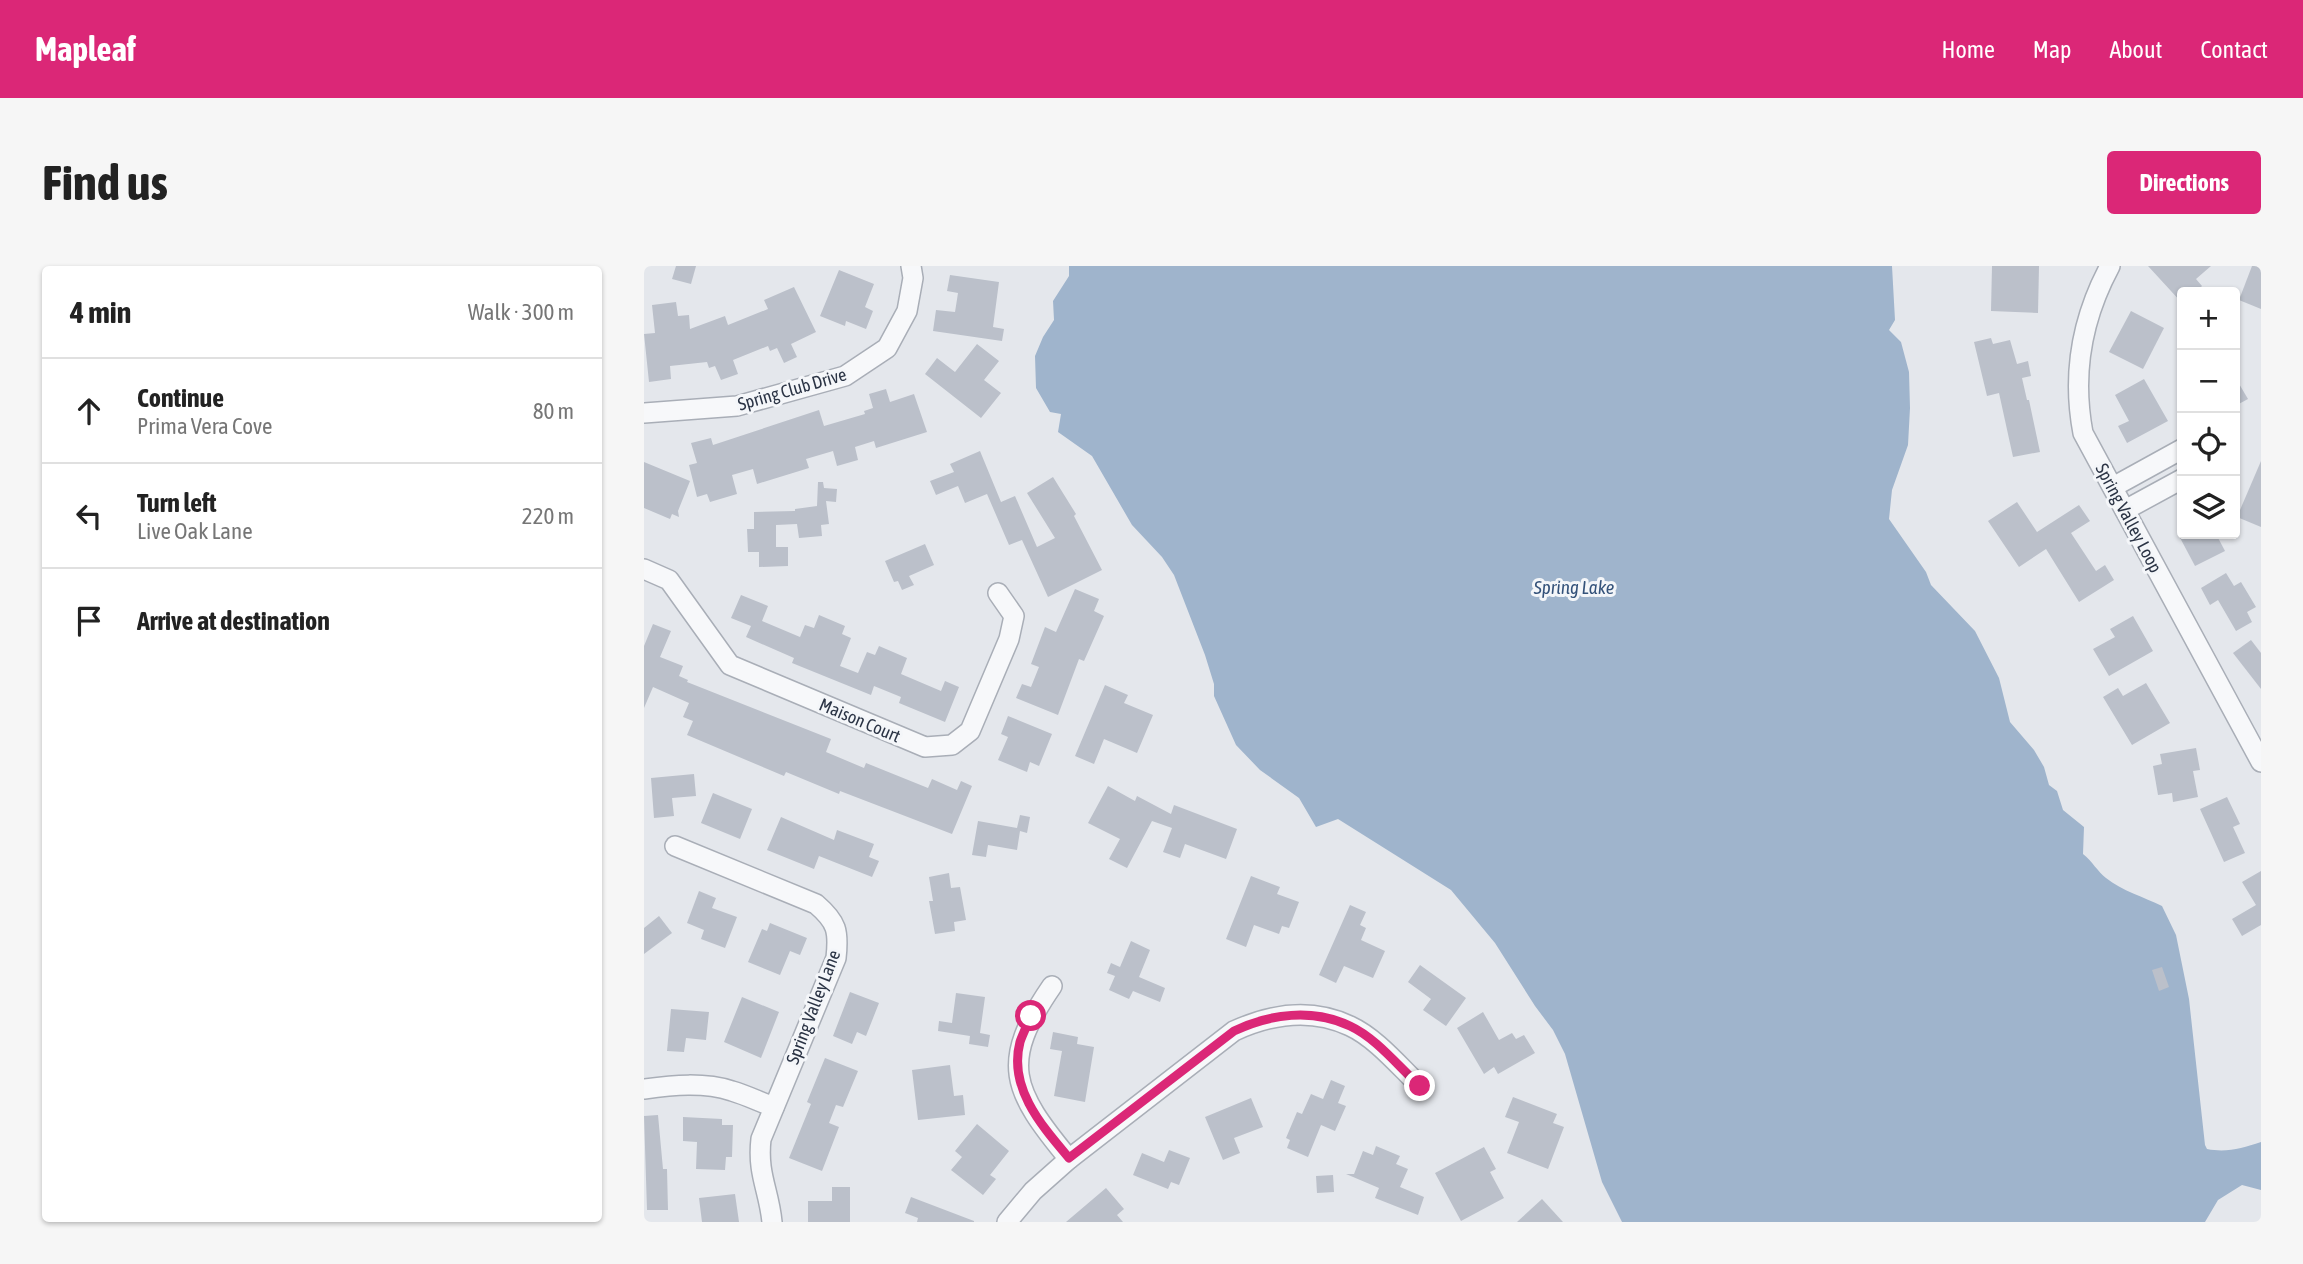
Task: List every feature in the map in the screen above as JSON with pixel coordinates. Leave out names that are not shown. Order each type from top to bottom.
[{"type":"street","name":"Spring Club Drive","points":[[644,413],[737,406],[845,376],[887,348],[907,311],[913,278],[911,266]]},
{"type":"street","name":"Spring Valley Loop","points":[[2110,266],[2088,316],[2078,377],[2083,433],[2258,751]]},
{"type":"street","points":[[2113,488],[2177,452]]},
{"type":"street","points":[[2125,510],[2177,482]]},
{"type":"street","name":"Maison Court","points":[[644,569],[669,580],[730,665],[925,747],[952,745],[971,730],[1009,639],[1014,616],[998,593]]},
{"type":"street","name":"Spring Valley Lane","points":[[675,846],[816,904],[832,918],[839,937],[836,958],[761,1139],[760,1173],[772,1222]]},
{"type":"street","points":[[1052,986],[1031,1016],[1020,1042],[1018,1065],[1023,1092],[1041,1125],[1069,1158]]},
{"type":"street","points":[[1007,1222],[1033,1191],[1069,1158],[1234,1031],[1261,1019],[1292,1014],[1325,1018],[1350,1026],[1368,1038],[1420,1086]]},
{"type":"street","points":[[644,1089],[702,1085],[732,1090],[774,1107]]},
{"type":"water","name":"Spring Lake","points":[[1069,266],[1892,266],[1895,320],[1889,330],[1901,342],[1909,372],[1910,408],[1908,445],[1892,490],[1889,519],[1926,572],[1931,585],[1975,631],[1999,678],[2010,722],[2034,750],[2044,767],[2049,785],[2057,791],[2063,810],[2084,827],[2083,854],[2112,883],[2162,906],[2176,935],[2189,999],[2205,1145],[2207,1149],[2228,1150],[2261,1142],[2261,1190],[2242,1185],[2218,1200],[2205,1222],[1622,1222],[1602,1182],[1565,1054],[1553,1030],[1495,943],[1451,890],[1338,819],[1316,827],[1299,798],[1260,770],[1236,745],[1214,696],[1214,684],[1205,655],[1174,575],[1162,557],[1132,525],[1092,456],[1058,432],[1061,414],[1050,412],[1036,388],[1035,356],[1054,320],[1053,301],[1069,276]]},
{"type":"building","points":[[676,266],[696,266],[691,284],[672,279]]},
{"type":"building","points":[[1992,266],[2039,266],[2038,313],[1991,311]]},
{"type":"building","points":[[2148,266],[2211,266],[2196,279],[2201,287],[2177,287],[2177,298]]},
{"type":"building","points":[[2252,266],[2261,266],[2261,309],[2240,300]]},
{"type":"building","points":[[839,270],[874,284],[865,307],[873,311],[866,329],[846,321],[845,326],[820,316]]},
{"type":"building","points":[[950,275],[999,282],[993,327],[1004,329],[1002,341],[933,331],[936,310],[955,312],[958,293],[947,291]]},
{"type":"building","points":[[794,287],[816,332],[791,344],[797,357],[784,363],[777,348],[770,351],[768,346],[733,360],[738,374],[721,380],[715,366],[709,368],[707,362],[670,366],[671,379],[649,382],[644,334],[655,333],[652,305],[676,302],[678,316],[689,315],[690,329],[725,316],[728,325],[768,309],[764,300]]},
{"type":"building","points":[[2131,311],[2164,328],[2143,369],[2109,352]]},
{"type":"building","points":[[1991,338],[1993,344],[2010,340],[2017,364],[2028,361],[2031,376],[2022,378],[2040,452],[2013,457],[1999,393],[1987,396],[1974,342]]},
{"type":"building","points":[[977,344],[999,361],[984,380],[1001,393],[981,418],[925,374],[937,358],[955,372]]},
{"type":"building","points":[[2144,379],[2168,421],[2127,443],[2118,426],[2129,421],[2115,395]]},
{"type":"building","points":[[2240,385],[2248,399],[2240,403]]},
{"type":"building","points":[[886,389],[890,402],[914,394],[927,432],[876,448],[874,441],[855,447],[858,460],[837,466],[833,451],[806,459],[809,468],[757,484],[753,469],[732,475],[737,494],[710,502],[707,494],[697,497],[689,465],[697,463],[691,443],[711,438],[713,445],[819,410],[824,426],[865,414],[864,411],[873,408],[869,394]]},
{"type":"building","points":[[980,451],[1001,502],[1015,496],[1037,547],[1055,538],[1027,493],[1053,477],[1076,514],[1074,516],[1102,570],[1048,597],[1022,540],[1009,545],[987,494],[965,503],[958,486],[936,495],[930,481],[954,472],[950,464]]},
{"type":"building","points":[[2261,461],[2261,527],[2240,518],[2240,510]]},
{"type":"building","points":[[644,462],[690,481],[678,511],[679,517],[672,514],[670,519],[644,508]]},
{"type":"building","points":[[818,482],[823,482],[824,488],[837,489],[836,502],[826,501],[829,524],[821,525],[822,536],[799,538],[797,524],[776,525],[776,547],[788,547],[788,566],[759,567],[759,552],[748,552],[747,529],[754,529],[754,512],[795,511],[817,506]]},
{"type":"building","points":[[2017,502],[2037,532],[2079,505],[2090,521],[2071,533],[2096,571],[2105,565],[2114,580],[2079,602],[2046,549],[2019,567],[1988,521]]},
{"type":"building","points":[[2181,539],[2219,539],[2225,551],[2195,566]]},
{"type":"building","points":[[925,544],[934,565],[909,576],[914,585],[902,590],[898,581],[894,582],[885,561]]},
{"type":"building","points":[[2226,573],[2234,586],[2241,582],[2256,607],[2247,612],[2252,622],[2236,631],[2218,600],[2210,605],[2201,588]]},
{"type":"building","points":[[1075,589],[1099,599],[1094,611],[1104,616],[1084,661],[1079,659],[1058,715],[1016,698],[1022,684],[1031,687],[1039,667],[1031,664],[1045,627],[1056,632]]},
{"type":"building","points":[[741,595],[768,606],[762,621],[800,637],[805,625],[814,628],[819,615],[845,626],[842,634],[851,638],[840,666],[858,673],[867,652],[875,655],[879,646],[907,658],[901,674],[941,691],[945,681],[959,687],[945,722],[899,703],[901,697],[874,686],[871,695],[792,663],[794,658],[746,637],[751,626],[731,618]]},
{"type":"building","points":[[2133,616],[2153,651],[2109,676],[2093,649],[2115,637],[2110,629]]},
{"type":"building","points":[[653,624],[671,631],[660,657],[683,666],[679,676],[688,680],[687,682],[831,739],[826,752],[864,768],[866,763],[928,788],[932,779],[957,790],[961,781],[972,786],[952,834],[786,772],[784,776],[687,735],[693,721],[683,717],[689,703],[653,687],[644,708],[644,646]]},
{"type":"building","points":[[2251,640],[2261,653],[2261,689],[2233,653]]},
{"type":"building","points":[[2146,683],[2170,723],[2132,745],[2103,697],[2118,688],[2123,696]]},
{"type":"building","points":[[1105,685],[1128,695],[1124,703],[1153,715],[1137,753],[1104,739],[1094,764],[1075,756]]},
{"type":"building","points":[[1008,716],[1052,734],[1039,766],[1030,762],[1027,772],[998,760],[1008,737],[1001,734]]},
{"type":"building","points":[[2196,748],[2200,770],[2193,771],[2198,797],[2173,802],[2172,793],[2158,795],[2153,766],[2162,764],[2160,754]]},
{"type":"building","points":[[694,774],[696,796],[672,798],[674,816],[654,818],[651,778]]},
{"type":"building","points":[[1108,786],[1135,801],[1137,796],[1171,814],[1174,805],[1237,829],[1226,859],[1185,844],[1180,858],[1163,852],[1172,828],[1152,821],[1127,868],[1109,859],[1120,839],[1088,823]]},
{"type":"building","points":[[713,793],[752,809],[740,839],[701,823]]},
{"type":"building","points":[[2227,797],[2240,824],[2233,827],[2245,853],[2224,862],[2200,809]]},
{"type":"building","points":[[1020,815],[1030,817],[1027,833],[1020,831],[1017,850],[988,845],[986,857],[972,855],[978,821],[1017,828]]},
{"type":"building","points":[[781,817],[834,840],[837,830],[874,844],[869,857],[879,861],[872,877],[819,856],[814,869],[767,850]]},
{"type":"building","points":[[2261,871],[2261,925],[2242,936],[2232,919],[2256,905],[2242,882]]},
{"type":"building","points":[[949,873],[951,888],[960,887],[966,920],[954,922],[955,931],[935,934],[929,901],[933,901],[929,877]]},
{"type":"building","points":[[1251,876],[1280,887],[1277,894],[1299,902],[1289,928],[1282,926],[1279,934],[1254,925],[1246,947],[1226,939]]},
{"type":"building","points":[[699,891],[716,898],[712,908],[737,917],[725,948],[701,939],[704,930],[687,923]]},
{"type":"building","points":[[1350,905],[1366,912],[1360,925],[1366,928],[1361,940],[1385,951],[1373,978],[1344,966],[1336,983],[1319,975]]},
{"type":"building","points":[[659,916],[672,933],[644,954],[644,928]]},
{"type":"building","points":[[770,923],[807,938],[800,955],[790,951],[780,975],[748,962],[762,929],[767,931]]},
{"type":"building","points":[[1131,941],[1150,950],[1139,977],[1165,988],[1160,1002],[1133,991],[1129,999],[1109,990],[1115,976],[1107,973],[1111,963],[1120,967]]},
{"type":"building","points":[[1420,965],[1466,998],[1446,1026],[1423,1010],[1431,999],[1408,982]]},
{"type":"building","points":[[2162,967],[2169,987],[2159,991],[2152,970]]},
{"type":"building","points":[[850,992],[879,1003],[866,1036],[857,1032],[852,1044],[833,1036]]},
{"type":"building","points":[[956,993],[985,997],[980,1033],[990,1035],[988,1047],[969,1044],[970,1036],[938,1031],[939,1021],[952,1023]]},
{"type":"building","points":[[742,997],[779,1012],[761,1058],[724,1042]]},
{"type":"building","points":[[671,1009],[709,1012],[706,1040],[686,1038],[684,1052],[667,1051]]},
{"type":"building","points":[[1483,1012],[1499,1040],[1512,1033],[1516,1039],[1524,1035],[1535,1053],[1498,1074],[1494,1067],[1484,1074],[1457,1028]]},
{"type":"building","points":[[1053,1032],[1078,1037],[1077,1044],[1094,1047],[1085,1102],[1054,1096],[1062,1051],[1050,1049]]},
{"type":"building","points":[[825,1058],[858,1071],[843,1107],[836,1105],[829,1123],[839,1127],[822,1171],[789,1158],[811,1104],[807,1102]]},
{"type":"building","points":[[950,1065],[954,1096],[963,1095],[965,1115],[918,1120],[912,1070]]},
{"type":"building","points":[[1331,1080],[1345,1086],[1338,1103],[1346,1106],[1335,1131],[1321,1125],[1308,1157],[1287,1148],[1290,1140],[1286,1138],[1297,1112],[1302,1114],[1311,1094],[1323,1099]]},
{"type":"building","points":[[1513,1097],[1557,1114],[1553,1123],[1564,1127],[1548,1169],[1507,1153],[1519,1122],[1505,1117]]},
{"type":"building","points":[[1251,1098],[1263,1127],[1234,1138],[1240,1153],[1223,1160],[1205,1117]]},
{"type":"building","points":[[658,1115],[663,1169],[667,1169],[668,1210],[647,1210],[644,1116]]},
{"type":"building","points":[[683,1117],[722,1119],[722,1125],[733,1125],[732,1157],[726,1157],[725,1170],[696,1169],[697,1142],[683,1141]]},
{"type":"building","points":[[977,1124],[1009,1151],[990,1175],[996,1179],[983,1195],[951,1170],[962,1157],[955,1151]]},
{"type":"building","points":[[1376,1146],[1400,1156],[1396,1164],[1408,1169],[1400,1187],[1424,1197],[1418,1215],[1375,1198],[1379,1188],[1346,1174],[1354,1174],[1363,1151],[1373,1155]]},
{"type":"building","points":[[1484,1147],[1496,1169],[1490,1172],[1504,1198],[1461,1221],[1435,1173]]},
{"type":"building","points":[[1169,1150],[1190,1158],[1179,1185],[1171,1182],[1168,1189],[1133,1175],[1142,1153],[1164,1162]]},
{"type":"building","points":[[1333,1175],[1334,1192],[1317,1193],[1316,1176]]},
{"type":"building","points":[[832,1187],[850,1187],[850,1222],[808,1222],[808,1201],[832,1201]]},
{"type":"building","points":[[1106,1188],[1124,1209],[1117,1215],[1123,1222],[1066,1222]]},
{"type":"building","points":[[735,1194],[739,1222],[702,1222],[699,1198]]},
{"type":"building","points":[[911,1197],[974,1222],[917,1222],[918,1218],[905,1213]]},
{"type":"building","points":[[1542,1199],[1563,1222],[1517,1222]]},
{"type":"route","points":[[1031,1016],[1020,1042],[1018,1065],[1023,1092],[1041,1125],[1069,1158],[1234,1031],[1261,1019],[1292,1014],[1325,1018],[1350,1026],[1368,1038],[1420,1086]]}]
